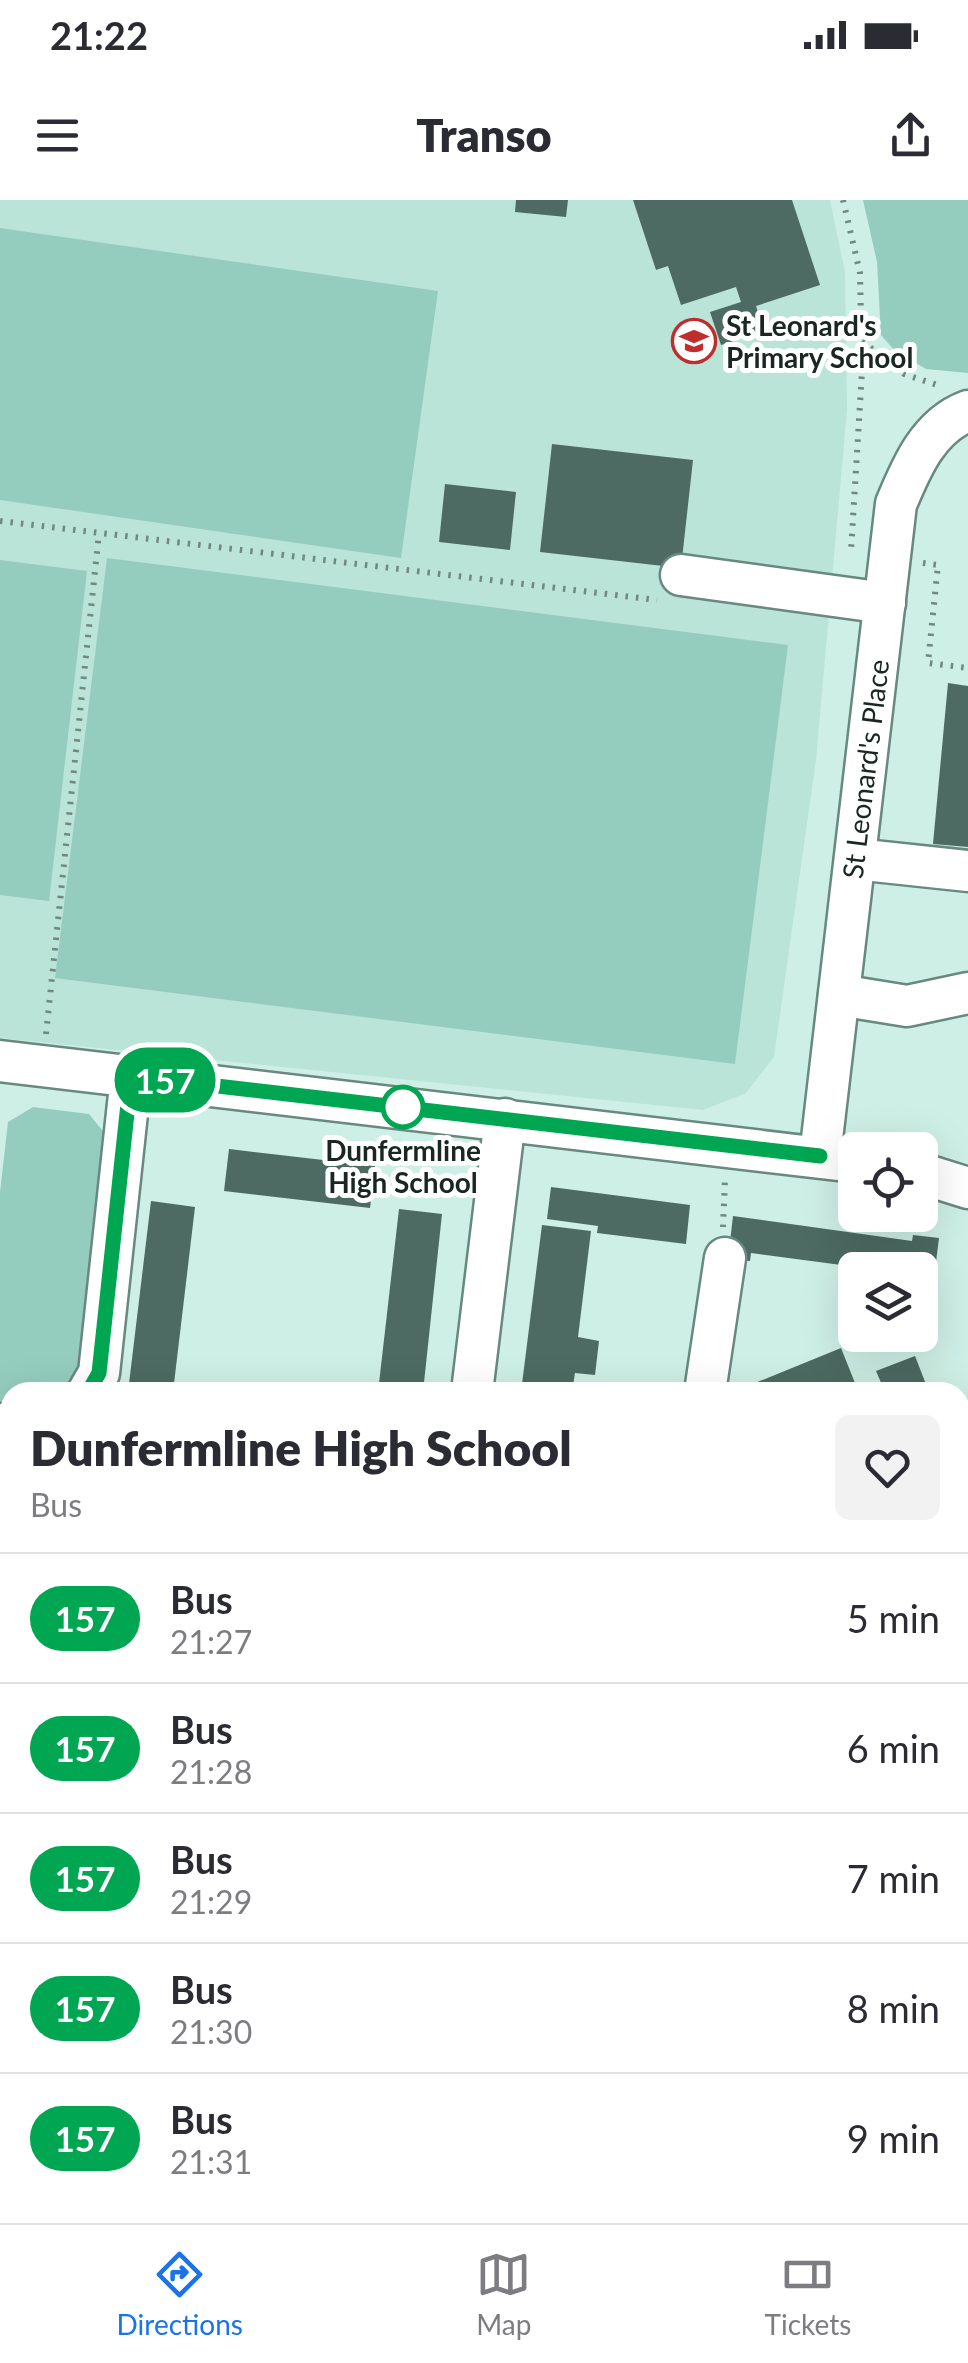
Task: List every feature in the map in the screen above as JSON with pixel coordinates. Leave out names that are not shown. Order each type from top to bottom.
[{"type":"street","name":"St Leonard's Place","points":[[838,1132],[839,995],[896,504],[916,456],[955,416],[956,399]]},
{"type":"street","points":[[674,588],[884,603]]},
{"type":"street","points":[[855,859],[968,871]]},
{"type":"street","points":[[839,995],[907,1006],[968,993]]},
{"type":"street","points":[[0,1062],[838,1159]]},
{"type":"street","points":[[94,1382],[99,1373],[131,1076]]},
{"type":"street","points":[[473,1382],[505,1119]]},
{"type":"street","points":[[938,1179],[968,1188]]},
{"type":"street","points":[[706,1382],[725,1258]]},
{"type":"path","points":[[843,200],[860,274],[861,340],[850,551],[938,565],[928,663],[968,668]]},
{"type":"path","points":[[861,340],[904,374],[956,399]]},
{"type":"path","points":[[0,521],[674,588]]},
{"type":"path","points":[[42,1066],[100,533]]},
{"type":"path","points":[[725,1258],[722,1214],[729,1145]]},
{"type":"shaded area","name":"Dunfermline High School","points":[[0,200],[830,200],[845,272],[847,410],[816,760],[774,1057],[746,1093],[703,1110],[0,1038]]},
{"type":"shaded area","points":[[863,200],[968,200],[968,373],[926,369],[895,351],[881,335],[877,262]]},
{"type":"shaded area","points":[[0,228],[438,291],[401,558],[0,500]]},
{"type":"shaded area","points":[[107,558],[788,645],[735,1064],[55,978]]},
{"type":"shaded area","points":[[0,560],[87,571],[49,901],[0,895]]},
{"type":"shaded area","points":[[33,1107],[89,1114],[111,1141],[82,1382],[0,1382],[0,1192],[8,1122]]},
{"type":"building","points":[[516,200],[568,200],[566,217],[515,212]]},
{"type":"building","points":[[633,200],[792,200],[820,285],[756,306],[764,331],[721,345],[710,312],[741,302],[736,287],[681,305],[668,266],[656,270]]},
{"type":"building","points":[[552,444],[693,460],[681,568],[540,552]]},
{"type":"building","points":[[445,484],[516,492],[510,550],[439,542]]},
{"type":"building","points":[[948,683],[968,686],[968,847],[933,844]]},
{"type":"building","points":[[229,1149],[375,1166],[370,1208],[224,1191]]},
{"type":"building","points":[[551,1187],[690,1205],[686,1244],[597,1233],[598,1226],[547,1219]]},
{"type":"building","points":[[151,1201],[195,1207],[174,1382],[129,1382]]},
{"type":"building","points":[[399,1209],[442,1214],[424,1382],[379,1382]]},
{"type":"building","points":[[733,1216],[912,1241],[913,1235],[939,1238],[937,1252],[838,1252],[838,1265],[751,1253],[750,1261],[728,1259]]},
{"type":"building","points":[[542,1225],[591,1231],[578,1337],[599,1341],[595,1375],[575,1373],[574,1382],[522,1382]]},
{"type":"building","points":[[838,1349],[855,1382],[757,1382]]},
{"type":"building","points":[[915,1356],[925,1382],[881,1382],[876,1371]]},
{"type":"bus line","name":"157","points":[[94,1382],[99,1373],[131,1076],[820,1156]]},
{"type":"place","name":"St Leonard's Primary School","points":[[694,341]]},
{"type":"place","name":"Dunfermline High School","points":[[403,1107]]}]
